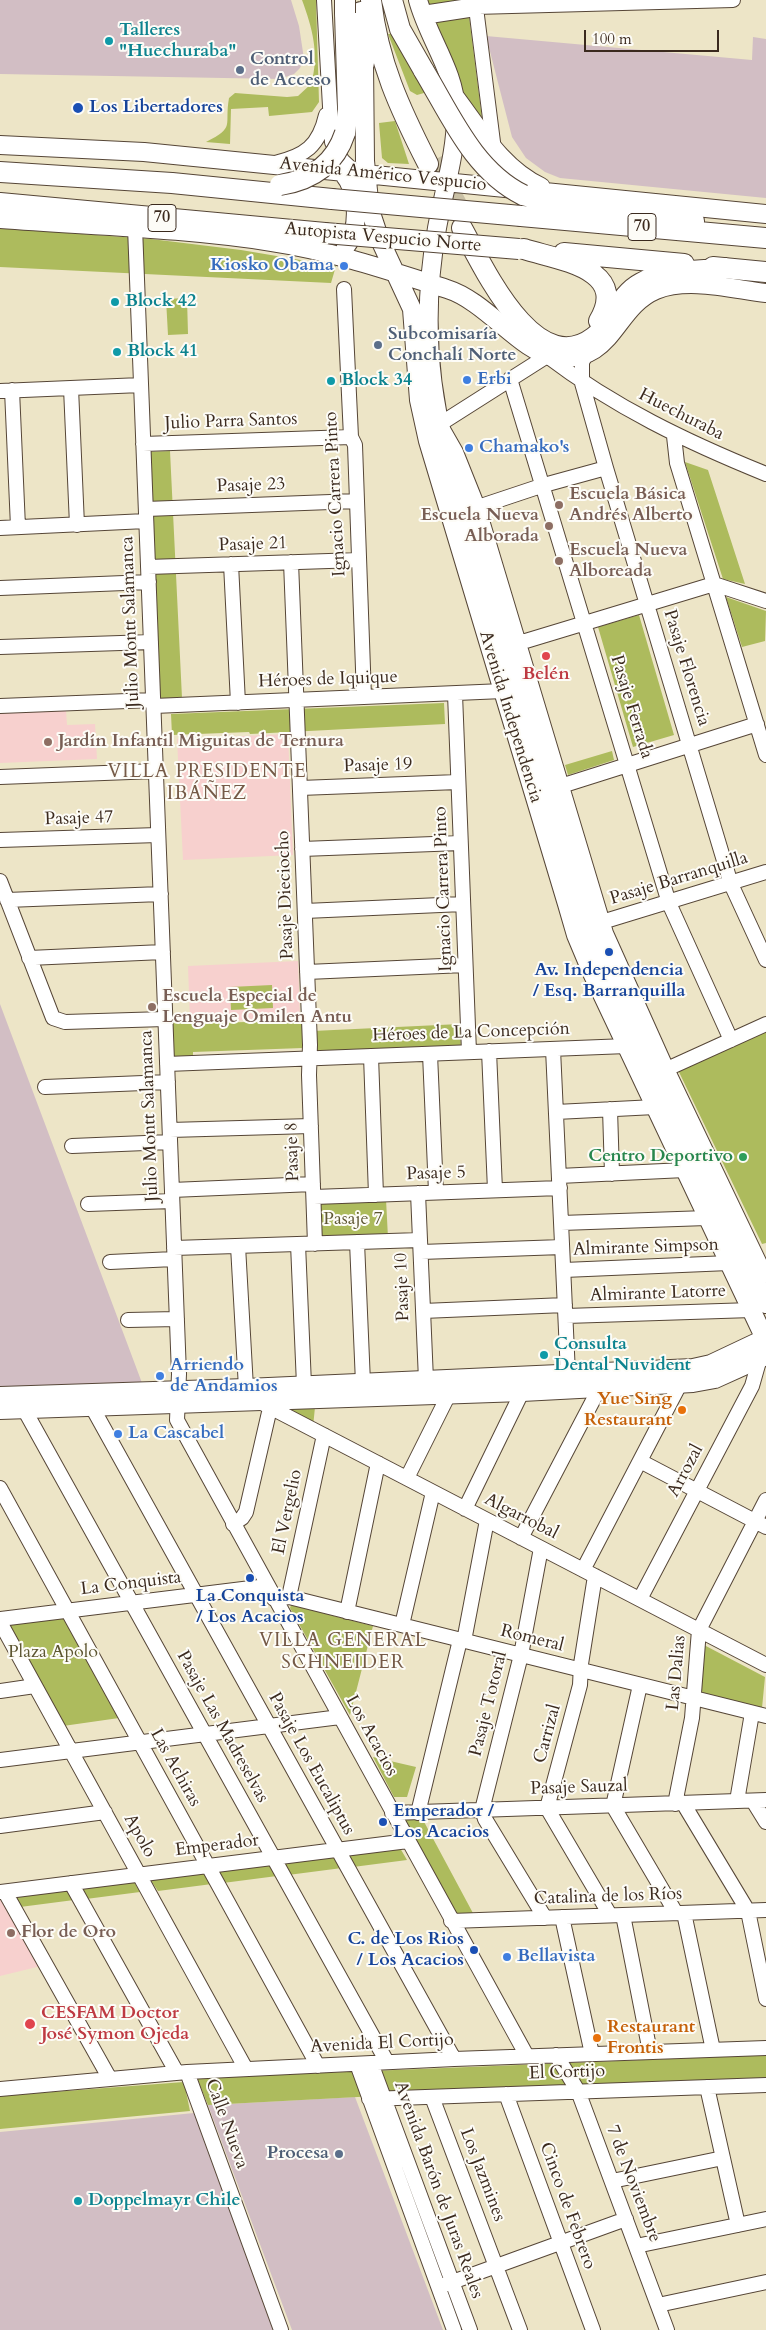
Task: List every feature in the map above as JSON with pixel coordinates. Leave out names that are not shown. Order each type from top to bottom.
[{"type":"highway","points":[[361,0],[364,63]]},
{"type":"highway","points":[[371,0],[377,37],[386,73],[402,112],[431,162],[398,81],[385,36],[380,0]]},
{"type":"highway","points":[[392,0],[400,29],[424,71],[484,166],[506,186],[523,195],[550,202],[660,214],[765,238]]},
{"type":"highway","points":[[241,189],[299,181],[324,167],[335,155],[345,133],[348,110],[345,4]]},
{"type":"highway","name":"Autopista Vespucio Norte","points":[[0,172],[139,180],[765,238]]},
{"type":"highway","name":"Autopista Vespucio Norte","points":[[0,203],[766,272]]},
{"type":"highway","points":[[522,249],[585,268],[601,280],[606,290],[606,304],[601,319],[591,330],[580,336],[561,337],[535,323],[505,290],[465,227],[496,290],[515,316],[541,338],[563,346],[578,345],[597,335],[622,299],[635,286],[643,282],[672,273],[726,268]]},
{"type":"main road","points":[[421,8],[475,3]]},
{"type":"main road","name":"Avenida Independencia","points":[[345,4],[364,63],[356,174],[376,231],[406,294],[413,316],[418,388],[428,441],[576,935],[729,1263],[759,1307]]},
{"type":"main road","name":"Avenida Independencia","points":[[421,8],[446,68],[454,97],[456,124],[430,284],[430,360],[440,424],[593,936],[759,1307],[765,1346]]},
{"type":"main road","points":[[454,97],[506,165],[519,176],[550,191]]},
{"type":"main road","name":"Avenida Américo Vespucio","points":[[0,145],[109,149],[446,183],[550,191],[766,214]]},
{"type":"main road","points":[[334,256],[349,242],[354,223],[355,198],[353,188],[356,174]]},
{"type":"main road","points":[[0,219],[134,227],[272,242],[334,256],[396,273],[466,297],[536,350],[547,356],[568,358],[587,354],[609,338],[636,302],[658,289],[669,286],[694,285],[766,293]]},
{"type":"main road","points":[[396,273],[419,268],[433,259]]},
{"type":"main road","points":[[0,1410],[92,1408],[246,1388],[701,1367],[765,1346]]},
{"type":"main road","points":[[0,1396],[178,1397],[265,1405],[449,1394],[600,1389],[680,1384],[715,1379],[765,1346]]},
{"type":"street","points":[[324,0],[328,104],[332,142],[342,160],[356,174]]},
{"type":"street","points":[[473,184],[484,178],[489,171],[494,149],[475,3],[733,0]]},
{"type":"street","points":[[272,164],[290,159],[311,148],[322,132],[328,104]]},
{"type":"street","name":"Julio Montt Salamanca","points":[[134,227],[170,1136],[174,1253],[172,1319],[178,1397]]},
{"type":"street","name":"Ignacio Carrera Pinto","points":[[344,289],[351,437],[355,442],[364,698]]},
{"type":"street","points":[[582,383],[582,362],[587,354]]},
{"type":"street","points":[[440,424],[547,356]]},
{"type":"street","name":"Huechuraba","points":[[547,356],[582,383],[674,436],[766,474]]},
{"type":"street","name":"Pasaje Ferrada","points":[[510,379],[586,623],[669,903],[731,1040]]},
{"type":"street","name":"Pasaje Florencia","points":[[582,383],[731,884],[766,960]]},
{"type":"street","points":[[18,527],[6,390],[141,385]]},
{"type":"street","points":[[71,388],[77,525]]},
{"type":"street","name":"Avenida Independencia","points":[[440,424],[456,452],[478,507],[602,922],[667,1070],[766,1276]]},
{"type":"street","points":[[674,436],[678,463],[766,755]]},
{"type":"street","name":"Julio Parra Santos","points":[[143,444],[351,437]]},
{"type":"street","points":[[478,507],[544,485],[606,468]]},
{"type":"street","name":"Pasaje 23","points":[[0,528],[77,525],[146,515],[357,500]]},
{"type":"street","name":"Pasaje 21","points":[[148,568],[359,560]]},
{"type":"street","name":"Pasaje Dieciocho","points":[[291,562],[310,1059]]},
{"type":"street","points":[[231,564],[238,702]]},
{"type":"street","points":[[0,588],[148,582]]},
{"type":"street","points":[[519,643],[714,584],[766,601]]},
{"type":"street","points":[[0,647],[151,642]]},
{"type":"street","name":"Héroes de Iquique","points":[[0,706],[238,702],[503,691]]},
{"type":"street","name":"Ignacio Carrera Pinto","points":[[454,694],[469,1052]]},
{"type":"street","points":[[562,786],[757,724]]},
{"type":"street","points":[[0,777],[156,771]]},
{"type":"street","name":"Pasaje 19","points":[[300,788],[458,782]]},
{"type":"street","name":"Pasaje 47","points":[[0,840],[158,835]]},
{"type":"street","points":[[302,849],[460,843]]},
{"type":"street","name":"Pasaje Barranquilla","points":[[602,922],[766,872]]},
{"type":"street","points":[[0,881],[50,1013],[59,1022],[165,1018]]},
{"type":"street","points":[[7,900],[161,894]]},
{"type":"street","points":[[305,911],[463,904]]},
{"type":"street","points":[[29,958],[163,952]]},
{"type":"street","points":[[307,972],[465,965]]},
{"type":"street","points":[[667,1070],[766,1024]]},
{"type":"street","name":"Héroes de La Concepción","points":[[167,1064],[627,1046]]},
{"type":"street","points":[[553,1049],[568,1374]]},
{"type":"street","points":[[489,1051],[495,1190]]},
{"type":"street","points":[[430,1054],[436,1192]]},
{"type":"street","points":[[371,1056],[376,1194]]},
{"type":"street","name":"Pasaje 8","points":[[310,1059],[315,1244]]},
{"type":"street","points":[[45,1087],[168,1082]]},
{"type":"street","points":[[556,1112],[655,1107]]},
{"type":"street","points":[[610,1109],[612,1174]]},
{"type":"street","points":[[72,1146],[170,1136],[311,1126]]},
{"type":"street","name":"Pasaje 5","points":[[88,1204],[172,1195],[313,1190],[376,1194],[495,1190],[612,1174],[685,1170]]},
{"type":"street","name":"Pasaje 10","points":[[418,1193],[426,1380]]},
{"type":"street","points":[[561,1223],[707,1218]]},
{"type":"street","points":[[110,1262],[238,1246],[356,1242],[421,1246],[562,1247]]},
{"type":"street","points":[[356,1242],[363,1382]]},
{"type":"street","points":[[298,1244],[304,1385]]},
{"type":"street","points":[[238,1246],[246,1388]]},
{"type":"street","name":"Almirante Simpson","points":[[564,1270],[729,1263]]},
{"type":"street","name":"Almirante Latorre","points":[[423,1311],[565,1311],[759,1307]]},
{"type":"street","points":[[128,1320],[172,1319]]},
{"type":"street","name":"Arrozal","points":[[640,1600],[752,1386],[765,1346]]},
{"type":"street","name":"Carrizal","points":[[548,1808],[580,1685],[589,1573],[640,1460],[680,1384]]},
{"type":"street","points":[[521,1538],[600,1389]]},
{"type":"street","points":[[465,1509],[522,1392]]},
{"type":"street","points":[[407,1478],[449,1394]]},
{"type":"street","name":"Los Acacios","points":[[178,1397],[178,1424],[527,2056]]},
{"type":"street","points":[[233,1524],[242,1518],[246,1512],[265,1405]]},
{"type":"street","name":"Algarrobal","points":[[265,1405],[766,1665]]},
{"type":"street","name":"Pasaje Los Eucaliptus","points":[[92,1408],[454,2059]]},
{"type":"street","name":"Pasaje Las Madreselvas","points":[[24,1409],[387,2062]]},
{"type":"street","name":"El Vergelio","points":[[290,1597],[324,1435]]},
{"type":"street","points":[[640,1460],[761,1524]]},
{"type":"street","points":[[348,1612],[378,1463]]},
{"type":"street","name":"Las Achiras","points":[[0,1488],[318,2066]]},
{"type":"street","points":[[402,1625],[433,1492]]},
{"type":"street","name":"Las Dalias","points":[[679,1803],[692,1718],[698,1630],[761,1524],[766,1500]]},
{"type":"street","points":[[418,1812],[462,1640],[487,1520]]},
{"type":"street","name":"Pasaje Totoral","points":[[482,1810],[521,1656],[541,1548]]},
{"type":"street","name":"La Conquista","points":[[0,1620],[267,1586]]},
{"type":"street","points":[[274,1599],[290,1597]]},
{"type":"street","name":"Romeral","points":[[290,1597],[766,1716]]},
{"type":"street","name":"Apolo","points":[[0,1620],[246,2069]]},
{"type":"street","points":[[640,1685],[613,1806],[680,1913],[713,2050]]},
{"type":"street","points":[[0,1691],[35,1686]]},
{"type":"street","points":[[737,1802],[752,1714]]},
{"type":"street","points":[[0,1760],[340,1717]]},
{"type":"street","points":[[760,1800],[766,1822]]},
{"type":"street","name":"Pasaje Sauzal","points":[[392,1813],[760,1800]]},
{"type":"street","points":[[679,1803],[748,1910],[766,1999]]},
{"type":"street","points":[[548,1808],[617,1915],[650,2052]]},
{"type":"street","points":[[482,1810],[485,1819],[545,1918]]},
{"type":"street","points":[[0,1826],[105,1812]]},
{"type":"street","name":"Emperador","points":[[2,1892],[408,1841]]},
{"type":"street","name":"Calle Nueva","points":[[71,1883],[182,2072],[281,2330]]},
{"type":"street","points":[[2,1892],[110,2079]]},
{"type":"street","name":"Catalina de los Ríos","points":[[451,1921],[766,1910]]},
{"type":"street","points":[[562,1917],[592,2054]]},
{"type":"street","name":"Avenida El Cortijo","points":[[0,2088],[182,2072],[454,2059],[766,2048]]},
{"type":"street","name":"7 de Noviembre","points":[[556,2055],[578,2092],[668,2330]]},
{"type":"street","name":"Avenida Barón de Juras Reales","points":[[364,2063],[383,2098],[470,2330]]},
{"type":"street","name":"Avenida Barón de Juras Reales","points":[[364,2063],[369,2099],[454,2330]]},
{"type":"street","name":"El Cortijo","points":[[369,2099],[766,2085]]},
{"type":"street","points":[[707,2087],[738,2225]]},
{"type":"street","name":"Cinco de Febrero","points":[[506,2094],[593,2330]]},
{"type":"street","name":"Los Jazmines","points":[[432,2097],[520,2330]]},
{"type":"street","points":[[612,2181],[723,2158]]},
{"type":"street","points":[[636,2246],[766,2218]]},
{"type":"street","points":[[438,2287],[626,2219]]},
{"type":"street","points":[[658,2305],[766,2282]]},
{"type":"shaded area","points":[[0,0],[291,0],[299,26],[304,59],[300,68],[294,74],[280,79],[0,74]]},
{"type":"shaded area","points":[[486,36],[752,60],[753,37],[766,39],[766,198],[560,178],[545,172],[526,158],[512,137]]},
{"type":"shaded area","name":"Jardín Infantil Miguitas de Ternura","points":[[66,710],[67,725],[95,724],[97,759],[0,763],[0,712]]},
{"type":"shaded area","points":[[288,734],[293,855],[183,860],[177,739]]},
{"type":"shaded area","points":[[298,961],[300,1018],[190,1022],[188,966]]},
{"type":"shaded area","points":[[0,1004],[48,1132],[142,1383],[0,1387]]},
{"type":"shaded area","name":"Flor de Oro","points":[[0,1897],[41,1966],[0,1976]]},
{"type":"shaded area","points":[[355,2097],[443,2330],[292,2330],[208,2105]]},
{"type":"shaded area","points":[[194,2113],[273,2330],[0,2330],[0,2132]]},
{"type":"green space","points":[[302,0],[316,0],[319,102],[312,112],[269,116],[268,107],[231,109],[230,144],[206,142],[222,133],[225,129],[229,98],[235,93],[287,97],[298,96],[311,84],[315,62],[314,41]]},
{"type":"green space","points":[[425,0],[467,0],[483,126],[459,94]]},
{"type":"green space","points":[[388,34],[394,34],[431,91],[417,95],[410,91]]},
{"type":"green space","points":[[395,121],[409,164],[388,163],[382,158],[379,123]]},
{"type":"green space","points":[[0,228],[151,239],[241,250],[336,266],[331,283],[0,267]]},
{"type":"green space","points":[[187,298],[188,334],[168,335],[166,299]]},
{"type":"green space","points":[[170,451],[182,698],[159,699],[148,452]]},
{"type":"green space","points":[[685,462],[708,470],[745,584],[723,579]]},
{"type":"green space","points":[[726,597],[766,611],[765,641],[742,647]]},
{"type":"green space","points":[[639,615],[674,735],[633,747],[598,627]]},
{"type":"green space","points":[[444,703],[445,724],[250,734],[249,732],[172,735],[171,714]]},
{"type":"green space","points":[[612,751],[614,760],[568,775],[565,765]]},
{"type":"green space","points":[[272,985],[273,1008],[231,1010],[230,987]]},
{"type":"green space","points":[[174,1020],[187,1020],[188,1024],[302,1020],[303,1048],[193,1052],[193,1060],[173,1061],[171,1022]]},
{"type":"green space","points":[[460,1024],[461,1050],[314,1057],[313,1031]]},
{"type":"green space","name":"Centro Deportivo","points":[[766,1028],[766,1243],[762,1244],[678,1070]]},
{"type":"green space","name":"Pasaje 7","points":[[386,1199],[388,1238],[320,1240],[319,1201]]},
{"type":"green space","points":[[315,1407],[313,1427],[277,1408]]},
{"type":"green space","points":[[291,1605],[373,1626],[350,1715],[290,1608]]},
{"type":"green space","name":"Plaza Apolo","points":[[64,1616],[119,1718],[63,1726],[7,1625]]},
{"type":"green space","points":[[704,1645],[765,1677],[762,1708],[696,1695]]},
{"type":"green space","points":[[373,1757],[416,1767],[407,1797],[394,1797]]},
{"type":"green space","points":[[402,1818],[422,1818],[474,1915],[454,1915]]},
{"type":"green space","points":[[400,1848],[407,1860],[353,1867],[346,1855]]},
{"type":"green space","points":[[335,1856],[342,1868],[288,1875],[280,1863]]},
{"type":"green space","points":[[270,1864],[277,1876],[223,1883],[216,1871]]},
{"type":"green space","points":[[205,1872],[212,1884],[158,1891],[150,1879]]},
{"type":"green space","points":[[133,1880],[140,1892],[86,1899],[78,1887]]},
{"type":"green space","points":[[67,1888],[74,1900],[20,1907],[13,1895]]},
{"type":"green space","points":[[766,2055],[766,2084],[395,2095],[208,2105],[197,2078]]},
{"type":"green space","points":[[184,2082],[190,2111],[0,2129],[0,2096]]},
{"type":"tunnel","points":[[434,160],[467,224]]},
{"type":"place","name":"Talleres \"Huechuraba\"","points":[[109,41]]},
{"type":"place","name":"Control de Acceso","points":[[240,70]]},
{"type":"place","name":"Los Libertadores","points":[[78,108]]},
{"type":"place","name":"Kiosko Obama","points":[[344,266]]},
{"type":"place","name":"Block 42","points":[[115,302]]},
{"type":"place","name":"Subcomisaría Conchalí Norte","points":[[378,345]]},
{"type":"place","name":"Block 41","points":[[117,352]]},
{"type":"place","name":"Erbi","points":[[467,380]]},
{"type":"place","name":"Block 34","points":[[331,381]]},
{"type":"place","name":"Chamako's","points":[[469,448]]},
{"type":"place","name":"Escuela Básica Andrés Alberto","points":[[559,505]]},
{"type":"place","name":"Escuela Nueva Alborada","points":[[549,526]]},
{"type":"place","name":"Escuela Nueva Alboreada","points":[[559,561]]},
{"type":"place","name":"Belén","points":[[546,656]]},
{"type":"place","name":"Jardín Infantil Miguitas de Ternura","points":[[48,742]]},
{"type":"place","name":"Av. Independencia / Esq. Barranquilla","points":[[609,952]]},
{"type":"place","name":"Escuela Especial de Lenguaje Omilen Antu","points":[[152,1007]]},
{"type":"place","name":"Centro Deportivo","points":[[743,1157]]},
{"type":"place","name":"Consulta Dental Nuvident","points":[[544,1355]]},
{"type":"place","name":"Arriendo de Andamios","points":[[160,1376]]},
{"type":"place","name":"Yue Sing Restaurant","points":[[682,1410]]},
{"type":"place","name":"La Cascabel","points":[[118,1434]]},
{"type":"place","name":"La Conquista / Los Acacios","points":[[250,1578]]},
{"type":"place","name":"Emperador / Los Acacios","points":[[383,1822]]},
{"type":"place","name":"Flor de Oro","points":[[11,1933]]},
{"type":"place","name":"C. de Los Rios / Los Acacios","points":[[474,1950]]},
{"type":"place","name":"Bellavista","points":[[507,1957]]},
{"type":"place","name":"CESFAM Doctor José Symon Ojeda","points":[[30,2024]]},
{"type":"place","name":"Restaurant Frontis","points":[[597,2038]]},
{"type":"place","name":"Procesa","points":[[339,2154]]},
{"type":"place","name":"Doppelmayr Chile","points":[[78,2201]]},
{"type":"district","name":"VILLA PRESIDENTE IBÁÑEZ","points":[[207,784]]},
{"type":"district","name":"VILLA GENERAL SCHNEIDER","points":[[343,1653]]}]
